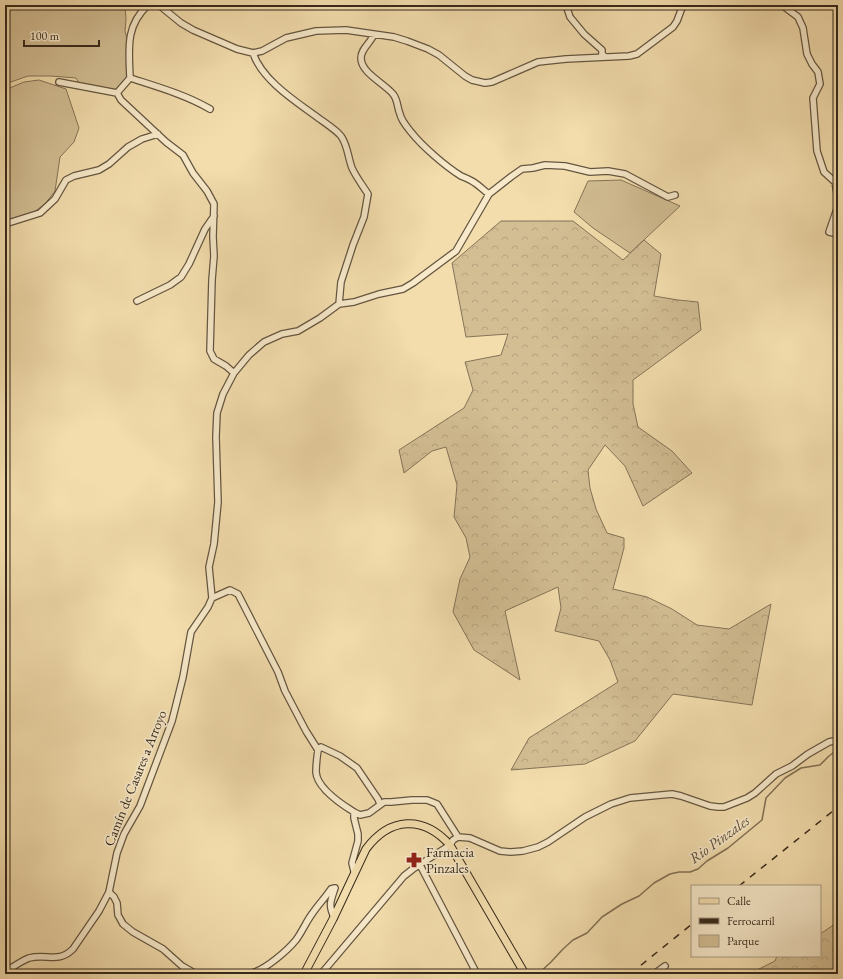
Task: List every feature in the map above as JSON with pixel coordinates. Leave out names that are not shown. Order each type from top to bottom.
[{"type":"main road","points":[[304,974],[334,917],[354,871],[372,840],[387,829],[396,825],[406,824],[424,826],[443,837],[450,846],[525,973]]},
{"type":"street","points":[[117,93],[130,78],[129,43],[134,23],[143,9],[148,5]]},
{"type":"street","points":[[159,5],[181,23],[193,30],[237,49],[253,53],[262,51],[286,38],[316,32],[346,30],[407,40],[439,55],[472,80],[485,83],[492,82],[538,62],[628,56],[637,54],[673,27],[678,21],[683,5]]},
{"type":"street","points":[[566,5],[570,17],[584,34],[602,50],[602,54],[605,57]]},
{"type":"street","points":[[782,5],[798,17],[802,28],[807,54],[818,72],[820,84],[813,98],[817,151],[824,172],[835,182],[838,199]]},
{"type":"street","points":[[374,34],[366,45],[361,57],[362,64],[366,71],[393,94],[397,102],[400,115],[410,132],[422,145],[448,167],[475,183],[489,194]]},
{"type":"street","points":[[253,53],[256,61],[264,73],[290,98],[330,126],[341,137],[348,150],[352,168],[368,194],[364,217],[341,282],[339,304]]},
{"type":"street","points":[[130,78],[198,102],[210,109]]},
{"type":"street","points":[[59,82],[117,93],[121,100],[166,142],[183,155],[194,174],[207,191],[214,204],[214,256],[210,351],[214,359],[234,373]]},
{"type":"street","points":[[5,224],[40,213],[55,199],[66,180],[74,176],[99,170],[128,147],[142,139],[158,134]]},
{"type":"street","points":[[458,837],[437,804],[427,800],[384,802],[369,813],[360,815],[340,803],[320,784],[316,774],[318,750],[306,732],[285,691],[278,672],[238,594],[230,590],[212,598],[209,567],[214,544],[218,502],[216,438],[217,412],[223,394],[234,373],[249,355],[264,342],[282,334],[298,331],[320,318],[339,304],[354,302],[379,294],[403,289],[456,251],[489,194],[522,169],[545,165],[565,166],[590,172],[608,171],[624,174],[668,197],[675,195]]},
{"type":"street","points":[[838,206],[829,232],[838,234]]},
{"type":"street","points":[[137,301],[170,285],[181,277],[189,264],[205,229],[214,216]]},
{"type":"street","name":"Camín de Casares a Arroyo","points":[[5,972],[15,965],[30,958],[42,956],[62,957],[69,953],[99,911],[109,892],[117,853],[124,834],[140,806],[172,721],[183,677],[191,632],[208,607],[212,598]]},
{"type":"street","points":[[321,974],[404,876],[450,846],[453,840],[458,837],[470,838],[500,850],[512,852],[523,851],[538,847],[585,817],[611,804],[630,798],[672,794],[710,806],[724,807],[755,794],[776,774],[792,766],[808,754],[829,742],[838,740]]},
{"type":"street","points":[[318,750],[321,748],[340,756],[357,768],[378,798],[380,804]]},
{"type":"street","points":[[354,812],[358,834],[358,841],[352,863],[354,871]]},
{"type":"street","points":[[420,865],[477,974]]},
{"type":"street","points":[[243,974],[252,973],[260,969],[273,962],[282,954],[296,940],[313,913],[331,889],[335,888],[330,909],[334,917]]},
{"type":"street","points":[[109,892],[117,903],[118,914],[123,924],[133,932],[164,950],[182,966],[196,974]]},
{"type":"street","points":[[654,974],[665,966]]},
{"type":"green space","points":[[5,5],[125,5],[128,78],[116,91],[79,83],[76,78],[51,76],[28,76],[5,84]]},
{"type":"green space","points":[[39,80],[66,89],[79,128],[74,142],[60,157],[55,191],[45,204],[34,212],[5,221],[5,90],[24,82]]},
{"type":"green space","points":[[621,180],[680,206],[630,253],[593,228],[574,212],[588,181]]},
{"type":"green space","points":[[501,221],[573,221],[623,260],[644,240],[661,254],[654,296],[698,302],[701,330],[633,380],[633,404],[638,427],[672,451],[692,473],[643,506],[625,466],[605,445],[588,470],[590,488],[596,509],[607,533],[624,538],[624,548],[613,589],[647,597],[672,609],[697,625],[729,629],[771,604],[752,705],[673,694],[635,741],[585,764],[511,770],[529,738],[618,682],[610,660],[599,641],[555,631],[561,608],[558,587],[505,611],[520,680],[474,650],[453,612],[460,579],[470,557],[466,538],[454,517],[457,485],[446,447],[432,451],[404,473],[399,450],[464,408],[473,390],[465,362],[501,355],[508,334],[466,337],[452,263]]},
{"type":"green space","points":[[838,922],[838,974],[749,974],[775,961],[777,957],[821,957],[821,933]]},
{"type":"waterway","name":"Rio Pinzales","points":[[538,974],[573,940],[587,933],[602,917],[622,904],[639,896],[654,883],[670,874],[690,872],[698,869],[707,861],[728,848],[762,820],[766,798],[785,778],[801,768],[820,765],[838,749]]},
{"type":"railway","points":[[740,885],[838,807]]},
{"type":"railway","points":[[630,974],[691,925]]},
{"type":"place","name":"Farmacia Pinzales","points":[[414,860]]}]
